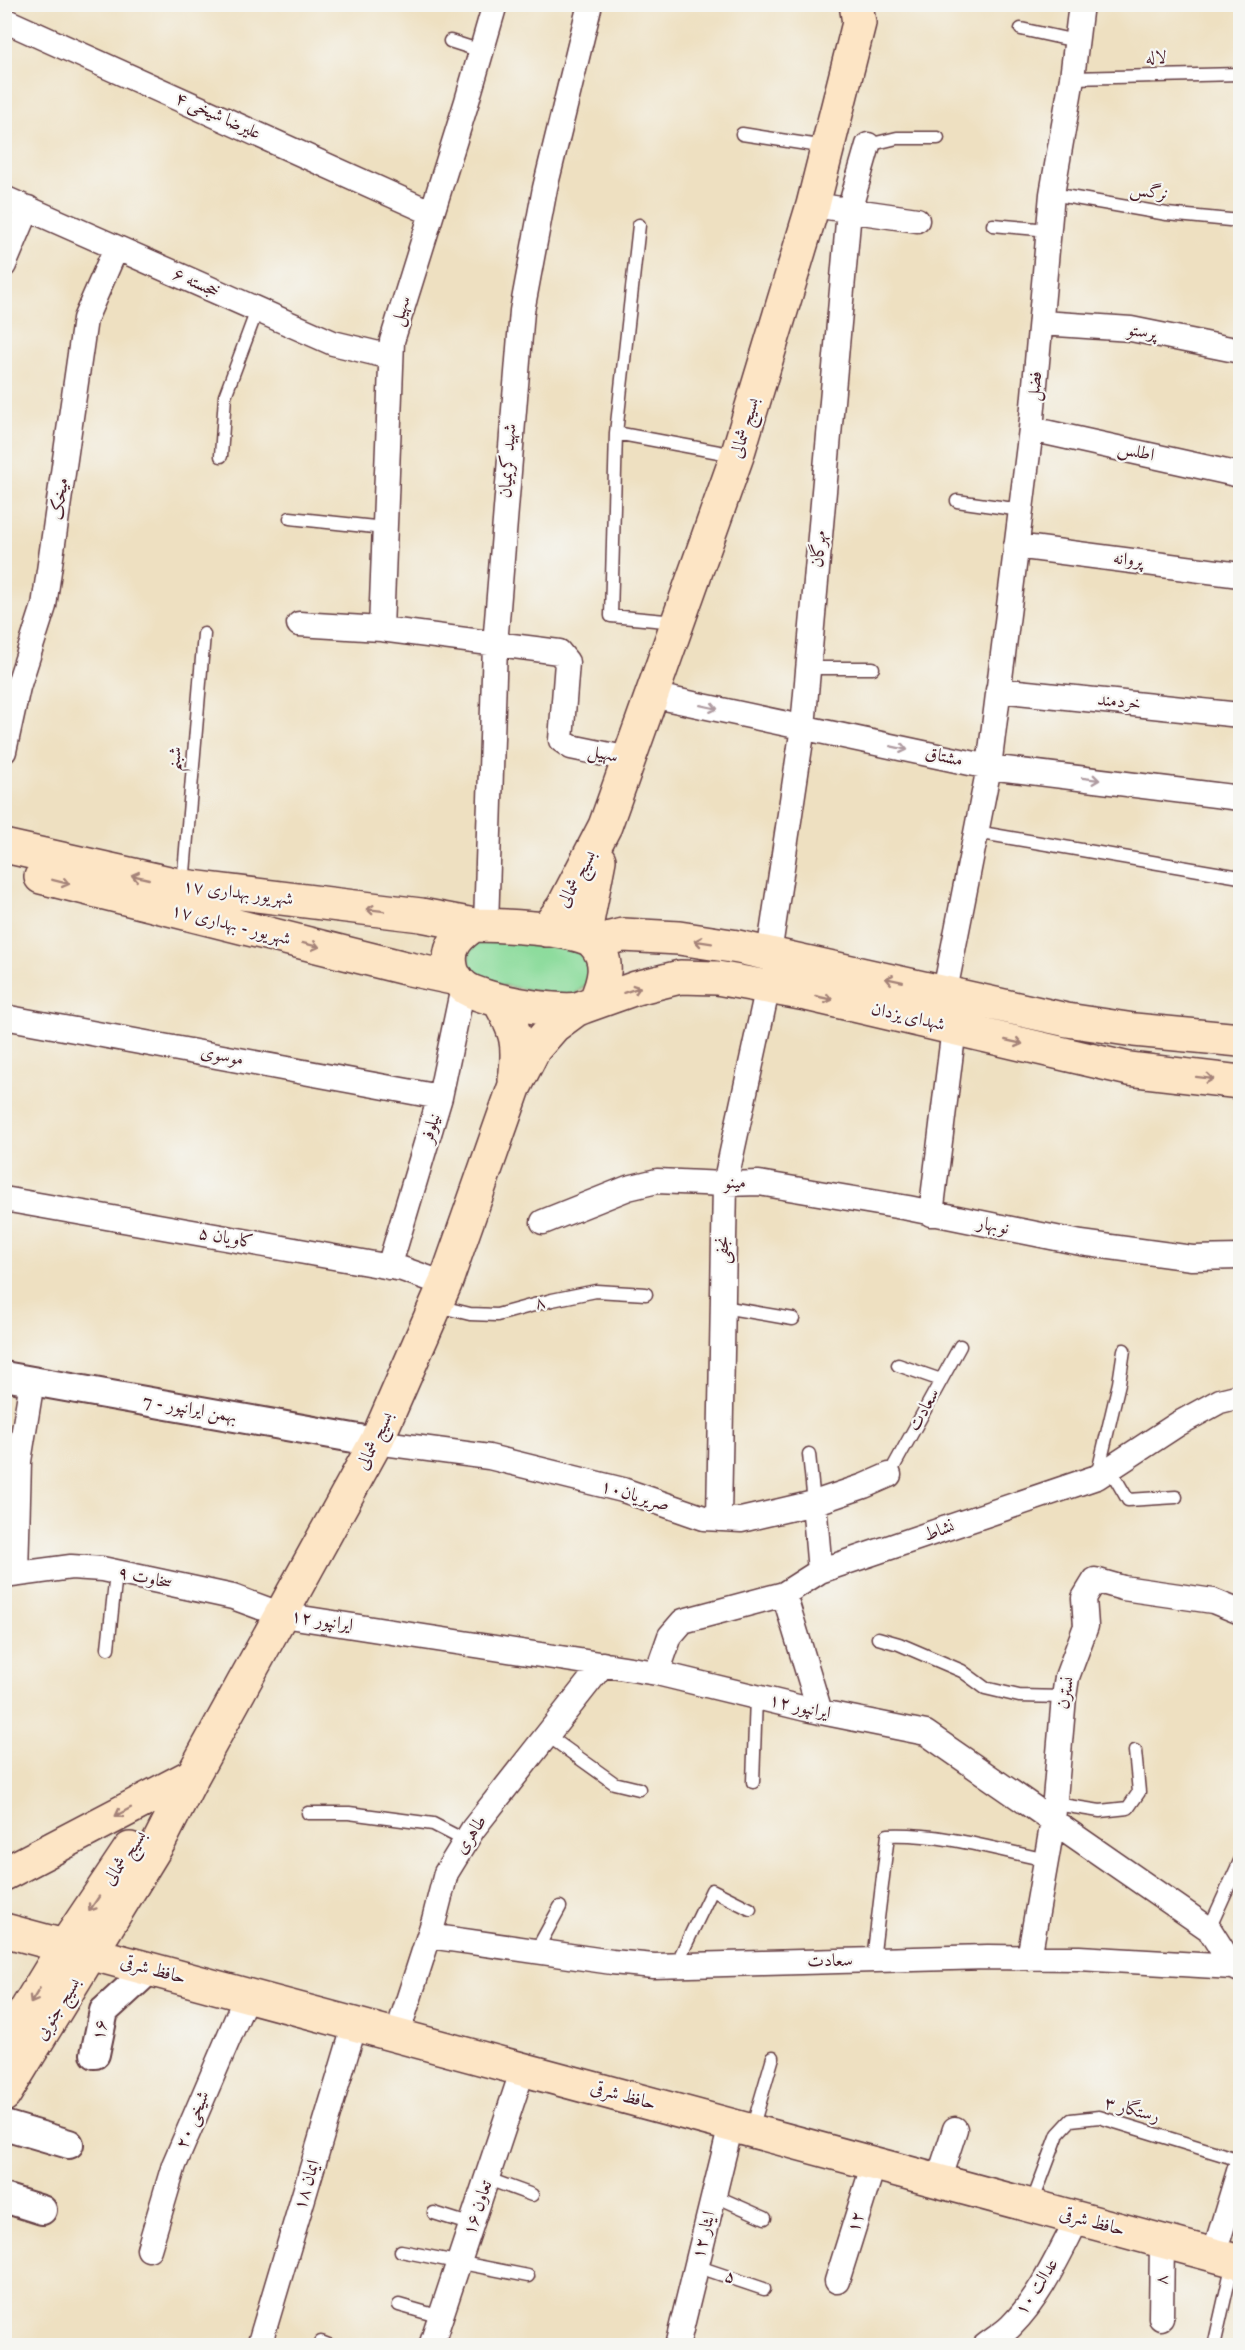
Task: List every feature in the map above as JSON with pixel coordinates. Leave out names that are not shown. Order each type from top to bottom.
[{"type":"main road","name":"بسیج شمالی","points":[[546,930],[563,907],[605,826],[737,456],[813,205],[863,11]]},
{"type":"main road","name":"بسیج شمالی","points":[[79,1950],[140,1834],[193,1775],[376,1442],[440,1295],[514,1088],[534,1049],[554,1026],[577,1009],[595,1002],[604,982],[605,965],[588,940],[605,826]]},
{"type":"main road","name":"۱۷ شهریور بهداری","points":[[4,846],[183,886],[421,915],[480,925],[504,925],[546,930],[588,940]]},
{"type":"main road","name":"۱۷ شهریور - بهداری","points":[[4,868],[460,983],[499,1001],[561,1010],[577,1009]]},
{"type":"main road","points":[[405,969],[428,957],[433,948],[434,937],[421,915]]},
{"type":"main road","points":[[460,983],[453,974],[449,955],[458,936],[480,925]]},
{"type":"main road","name":"شهدای یزدان","points":[[588,940],[623,934],[738,947],[1067,1020],[1134,1030],[1240,1040]]},
{"type":"main road","name":"شهدای یزدان","points":[[577,1009],[636,988],[680,977],[717,978],[768,986],[1129,1069],[1240,1082]]},
{"type":"main road","name":"بسیج شمالی","points":[[499,1001],[514,1028],[519,1052],[514,1088]]},
{"type":"main road","points":[[1054,1051],[1062,1049],[1071,1039],[1071,1026],[1067,1020]]},
{"type":"main road","points":[[1129,1069],[1122,1059],[1121,1047],[1127,1034],[1134,1030]]},
{"type":"main road","points":[[4,1874],[193,1775]]},
{"type":"main road","name":"حافظ شرقی","points":[[4,1930],[1229,2259]]},
{"type":"main road","name":"بسیج جنوبی","points":[[4,2095],[63,2001],[79,1950]]},
{"type":"main road","name":"بسیج جنوبی","points":[[4,2046],[79,1950]]},
{"type":"street","name":"سهیل","points":[[381,629],[392,341],[495,4]]},
{"type":"street","name":"شهید کریمیان","points":[[480,925],[495,645],[522,311],[545,188],[590,4]]},
{"type":"street","name":"فضل","points":[[945,992],[988,767],[1031,429],[1052,194],[1072,78],[1081,4]]},
{"type":"street","name":"علیرضا شیخی ۴","points":[[4,20],[432,213]]},
{"type":"street","name":"مهرگان","points":[[769,954],[803,727],[849,211],[868,146]]},
{"type":"street","name":"خجسته ۶","points":[[4,198],[333,343],[391,357]]},
{"type":"street","points":[[813,205],[917,220]]},
{"type":"street","points":[[4,265],[28,208]]},
{"type":"street","name":"میخک","points":[[4,751],[18,687],[44,606],[85,319],[116,248]]},
{"type":"street","name":"پرستو","points":[[1042,323],[1131,329],[1240,351]]},
{"type":"street","name":"اطلس","points":[[1031,429],[1240,475]]},
{"type":"street","name":"پروانه","points":[[1016,546],[1240,574]]},
{"type":"street","name":"سهیل","points":[[299,624],[381,629],[559,652],[567,662],[561,740],[571,747],[629,759]]},
{"type":"street","name":"خردمند","points":[[998,690],[1240,715]]},
{"type":"street","name":"مشتاق","points":[[651,695],[988,767],[1240,798]]},
{"type":"street","name":"نیلوفر","points":[[389,1267],[440,1096],[460,983]]},
{"type":"street","name":"نجفی","points":[[719,1519],[725,1184],[768,986]]},
{"type":"street","name":"موسوی","points":[[4,1017],[440,1096]]},
{"type":"street","points":[[931,1214],[954,1028]]},
{"type":"street","name":"مینو","points":[[543,1222],[628,1188],[657,1181],[759,1183],[908,1208],[931,1214]]},
{"type":"street","name":"کاویان ۵","points":[[4,1199],[402,1269],[440,1295]]},
{"type":"street","name":"نوبهار","points":[[931,1214],[1081,1243],[1192,1258],[1240,1257]]},
{"type":"street","points":[[10,1575],[19,1461],[18,1378]]},
{"type":"street","name":"بهمن ایرانپور - 7","points":[[18,1378],[376,1442]]},
{"type":"street","name":"نشاط","points":[[657,1673],[670,1635],[683,1621],[784,1594],[820,1571],[1103,1473],[1220,1401],[1240,1396]]},
{"type":"street","name":"صریریان۱۰","points":[[376,1442],[489,1456],[623,1491],[704,1518],[719,1519],[741,1520],[814,1503],[889,1475]]},
{"type":"street","points":[[814,1503],[820,1571]]},
{"type":"street","name":"سخاوت ۹","points":[[10,1575],[71,1567],[116,1573],[233,1597],[282,1615]]},
{"type":"street","name":"نسترن","points":[[1029,1958],[1054,1812],[1064,1697],[1068,1677],[1086,1626],[1084,1598],[1095,1580],[1123,1588],[1212,1601],[1240,1612]]},
{"type":"street","points":[[784,1594],[820,1712]]},
{"type":"street","name":"ایرانپور ۱۲","points":[[282,1615],[657,1673],[820,1712],[926,1733],[1054,1812],[1106,1848],[1209,1929],[1237,1969]]},
{"type":"street","name":"طاهری","points":[[397,2035],[429,1936],[446,1873],[466,1841],[603,1664]]},
{"type":"street","name":"سعادت","points":[[429,1936],[654,1966],[873,1960],[1080,1958],[1237,1969]]},
{"type":"street","points":[[104,2012],[150,1969]]},
{"type":"street","name":"شیخی ۲۰","points":[[149,2249],[174,2165],[247,1995]]},
{"type":"street","name":"۱۶","points":[[63,2001],[104,2012],[95,2054]]},
{"type":"street","name":"ایمان ۱۸","points":[[259,2346],[355,2024]]},
{"type":"street","name":"تعاون ۱۶","points":[[431,2346],[523,2069]]},
{"type":"street","points":[[4,2124],[69,2144]]},
{"type":"street","name":"ایثار ۱۲","points":[[682,2345],[696,2266],[713,2195],[741,2128]]},
{"type":"street","points":[[938,2181],[955,2128]]},
{"type":"street","name":"۱۲","points":[[837,2281],[874,2163]]},
{"type":"street","points":[[1229,2259],[1240,2168]]},
{"type":"street","points":[[4,2198],[42,2210]]},
{"type":"street","name":"عدالت ۱۰","points":[[985,2346],[1011,2326],[1030,2302],[1078,2218]]},
{"type":"street","name":"۸","points":[[1161,2318],[1162,2241]]},
{"type":"lane","points":[[1021,29],[1077,41]]},
{"type":"lane","points":[[450,41],[482,51]]},
{"type":"lane","name":"لاله","points":[[1072,78],[1240,75]]},
{"type":"lane","points":[[742,134],[827,147]]},
{"type":"lane","points":[[868,146],[897,138],[938,138]]},
{"type":"lane","name":"نرگس","points":[[1052,194],[1167,214],[1240,221]]},
{"type":"lane","points":[[639,225],[616,433],[611,615],[678,622]]},
{"type":"lane","points":[[993,225],[1049,230]]},
{"type":"lane","points":[[221,456],[225,396],[257,310]]},
{"type":"lane","points":[[616,433],[737,456]]},
{"type":"lane","points":[[957,501],[1021,510]]},
{"type":"lane","points":[[290,518],[384,528]]},
{"type":"lane","name":"شبنم","points":[[183,886],[204,634]]},
{"type":"lane","points":[[809,668],[873,668]]},
{"type":"lane","points":[[976,832],[1240,878]]},
{"type":"lane","name":"۸","points":[[440,1295],[470,1314],[497,1316],[552,1300],[596,1291],[646,1294]]},
{"type":"lane","points":[[723,1307],[793,1319]]},
{"type":"lane","name":"سعادت","points":[[889,1475],[960,1346]]},
{"type":"lane","points":[[1124,1350],[1103,1473],[1128,1500],[1176,1497]]},
{"type":"lane","points":[[898,1365],[941,1380]]},
{"type":"lane","points":[[809,1454],[814,1503]]},
{"type":"lane","points":[[108,1648],[116,1573]]},
{"type":"lane","points":[[878,1638],[899,1644],[962,1671],[985,1688],[1018,1696],[1064,1697]]},
{"type":"lane","points":[[753,1782],[756,1697]]},
{"type":"lane","points":[[547,1735],[614,1783],[639,1789]]},
{"type":"lane","points":[[1054,1812],[1128,1808],[1139,1792],[1135,1751]]},
{"type":"lane","points":[[308,1813],[349,1813],[433,1824],[466,1841]]},
{"type":"lane","points":[[873,1960],[888,1835],[909,1834],[1046,1860]]},
{"type":"lane","points":[[1209,1929],[1240,1861]]},
{"type":"lane","points":[[676,1965],[712,1890],[750,1909]]},
{"type":"lane","points":[[536,1951],[560,1908]]},
{"type":"lane","points":[[741,2128],[773,2057]]},
{"type":"lane","name":"رستگار ۳","points":[[1031,2206],[1058,2134],[1071,2120],[1099,2117],[1240,2160]]},
{"type":"lane","points":[[488,2179],[532,2195]]},
{"type":"lane","points":[[713,2195],[765,2218]]},
{"type":"lane","points":[[434,2213],[472,2225]]},
{"type":"lane","points":[[401,2251],[528,2276]]},
{"type":"lane","points":[[1214,2346],[1229,2259]]},
{"type":"lane","name":"۵","points":[[696,2266],[764,2289]]},
{"type":"lane","points":[[399,2305],[441,2317]]},
{"type":"green space","points":[[475,938],[565,944],[583,956],[590,968],[586,985],[572,997],[486,983],[470,973],[469,954]]}]
